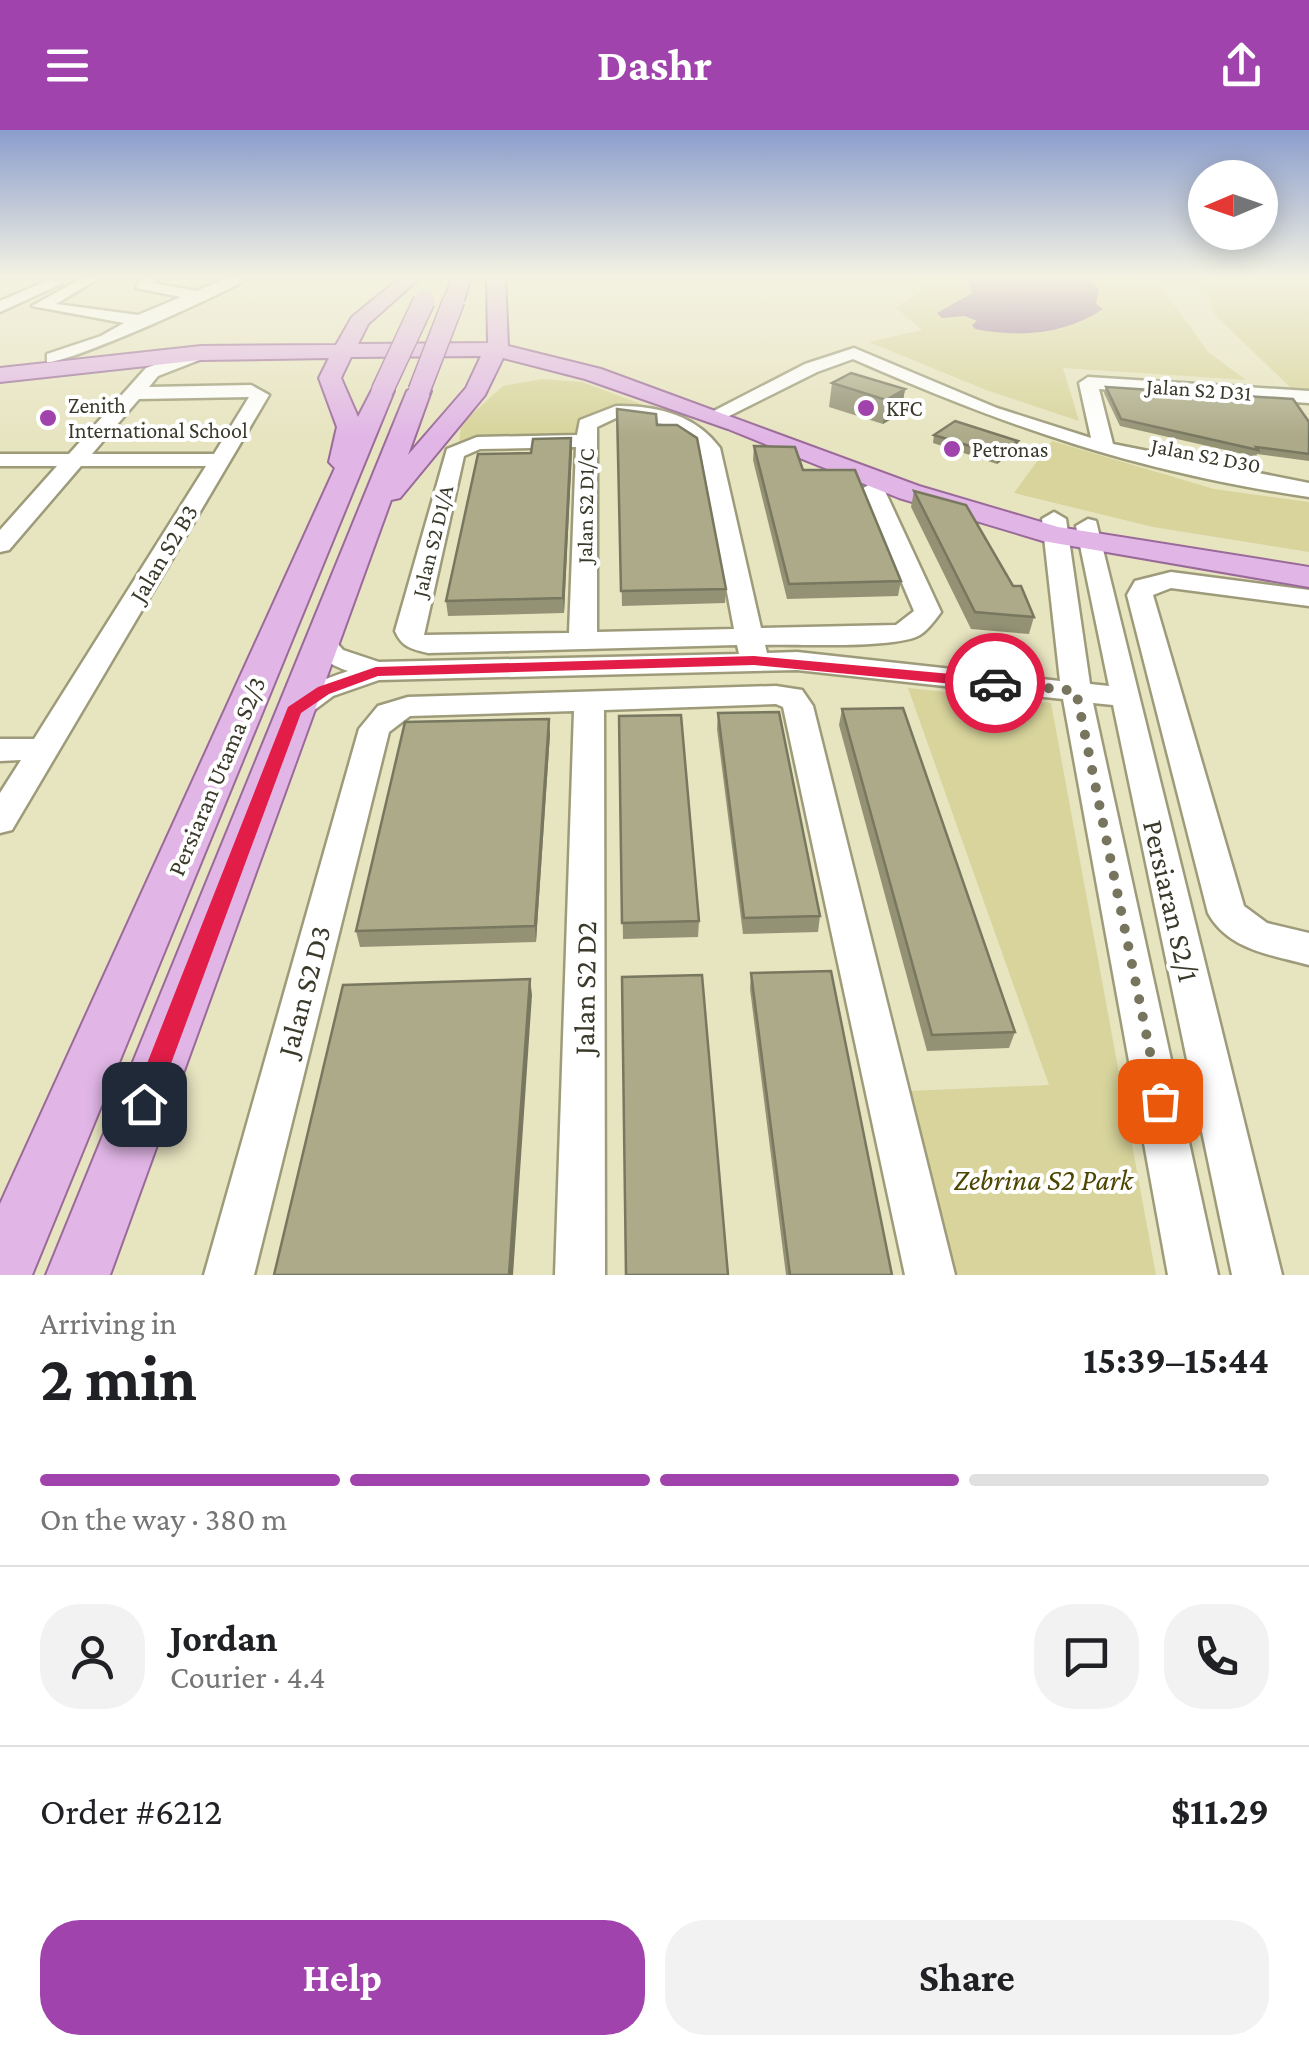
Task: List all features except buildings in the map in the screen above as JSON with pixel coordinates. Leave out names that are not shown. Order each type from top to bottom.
[{"type":"main road","points":[[201,348],[298,330]]},
{"type":"main road","points":[[349,330],[342,337],[330,378],[350,427],[350,515]]},
{"type":"main road","name":"Persiaran Utama S2/3","points":[[401,391],[416,330]]},
{"type":"main road","name":"Persiaran Utama S2/3","points":[[0,1275],[350,515],[401,391],[436,330]]},
{"type":"main road","points":[[350,515],[477,390],[497,345],[497,330]]},
{"type":"main road","points":[[244,351],[342,337]]},
{"type":"main road","points":[[0,371],[112,350],[201,348],[342,337],[497,345],[593,363],[730,414],[909,492],[1054,527],[1091,543],[1309,577]]},
{"type":"main road","points":[[497,345],[730,414]]},
{"type":"main road","points":[[201,348],[292,360],[330,378]]},
{"type":"main road","points":[[0,371],[112,350]]},
{"type":"main road","points":[[477,390],[534,372],[593,374]]},
{"type":"main road","name":"Persiaran Utama S2/3","points":[[78,1275],[320,641],[350,515]]},
{"type":"main road","points":[[1091,543],[1309,563]]},
{"type":"street","points":[[130,330],[112,350],[152,372]]},
{"type":"street","points":[[0,545],[152,372],[201,348]]},
{"type":"street","points":[[730,414],[860,356],[1010,419],[1103,441],[1202,472],[1309,490]]},
{"type":"street","name":"Jalan S2 D31","points":[[1103,441],[1088,383],[1307,400]]},
{"type":"street","name":"Jalan S2 B3","points":[[0,821],[258,392],[134,393]]},
{"type":"street","name":"Jalan S2 D1/C","points":[[583,642],[585,441],[587,424],[610,412],[652,415],[702,437],[710,448],[751,649]]},
{"type":"street","name":"Jalan S2 D1/A","points":[[583,642],[428,645],[413,640],[410,631],[454,454],[477,444],[585,441]]},
{"type":"street","name":"Jalan S2 D30","points":[[1103,441],[1309,473]]},
{"type":"street","points":[[0,460],[219,460]]},
{"type":"street","points":[[294,710],[324,690],[376,671],[751,649],[898,633],[928,612],[873,489]]},
{"type":"street","name":"Persiaran S2/1","points":[[1054,527],[1076,691],[1193,1275]]},
{"type":"street","name":"Persiaran S2/1","points":[[1091,543],[1257,1275]]},
{"type":"street","points":[[1309,598],[1171,580],[1144,586],[1140,596],[1227,913],[1238,927],[1256,936],[1309,949]]},
{"type":"street","points":[[320,641],[333,656],[376,671]]},
{"type":"street","points":[[583,642],[751,649],[1124,697]]},
{"type":"street","points":[[589,701],[776,695],[791,697],[798,706],[930,1275]]},
{"type":"street","name":"Jalan S2 D3","points":[[229,1275],[374,729],[390,713],[408,707],[589,701]]},
{"type":"street","name":"Jalan S2 D2","points":[[580,1275],[589,701]]},
{"type":"street","points":[[0,750],[42,749]]},
{"type":"green space","points":[[920,330],[1192,330],[1208,352],[1246,380],[1063,368],[1079,421],[986,390],[869,342]]},
{"type":"green space","points":[[1231,330],[1309,330],[1309,390],[1292,389]]},
{"type":"green space","points":[[542,379],[582,382],[657,410],[598,413],[589,418],[577,439],[459,443],[461,424],[503,386]]},
{"type":"green space","points":[[1052,441],[1214,489],[1309,502],[1309,552],[1153,527],[1014,493]]},
{"type":"green space","name":"Zebrina S2 Park","points":[[908,688],[1051,703],[1156,1275],[950,1275],[909,1091],[1049,1085]]},
{"type":"shaded area","points":[[987,330],[1050,330],[1026,333]]},
{"type":"way so far","points":[[995,683],[1076,691],[1160,1101]]},
{"type":"place","name":"KFC","points":[[866,408]]},
{"type":"place","name":"Zenith International School","points":[[48,418]]},
{"type":"place","name":"Petronas","points":[[952,449]]},
{"type":"route","points":[[144,1104],[294,710],[324,690],[376,671],[754,660],[995,683]]}]
